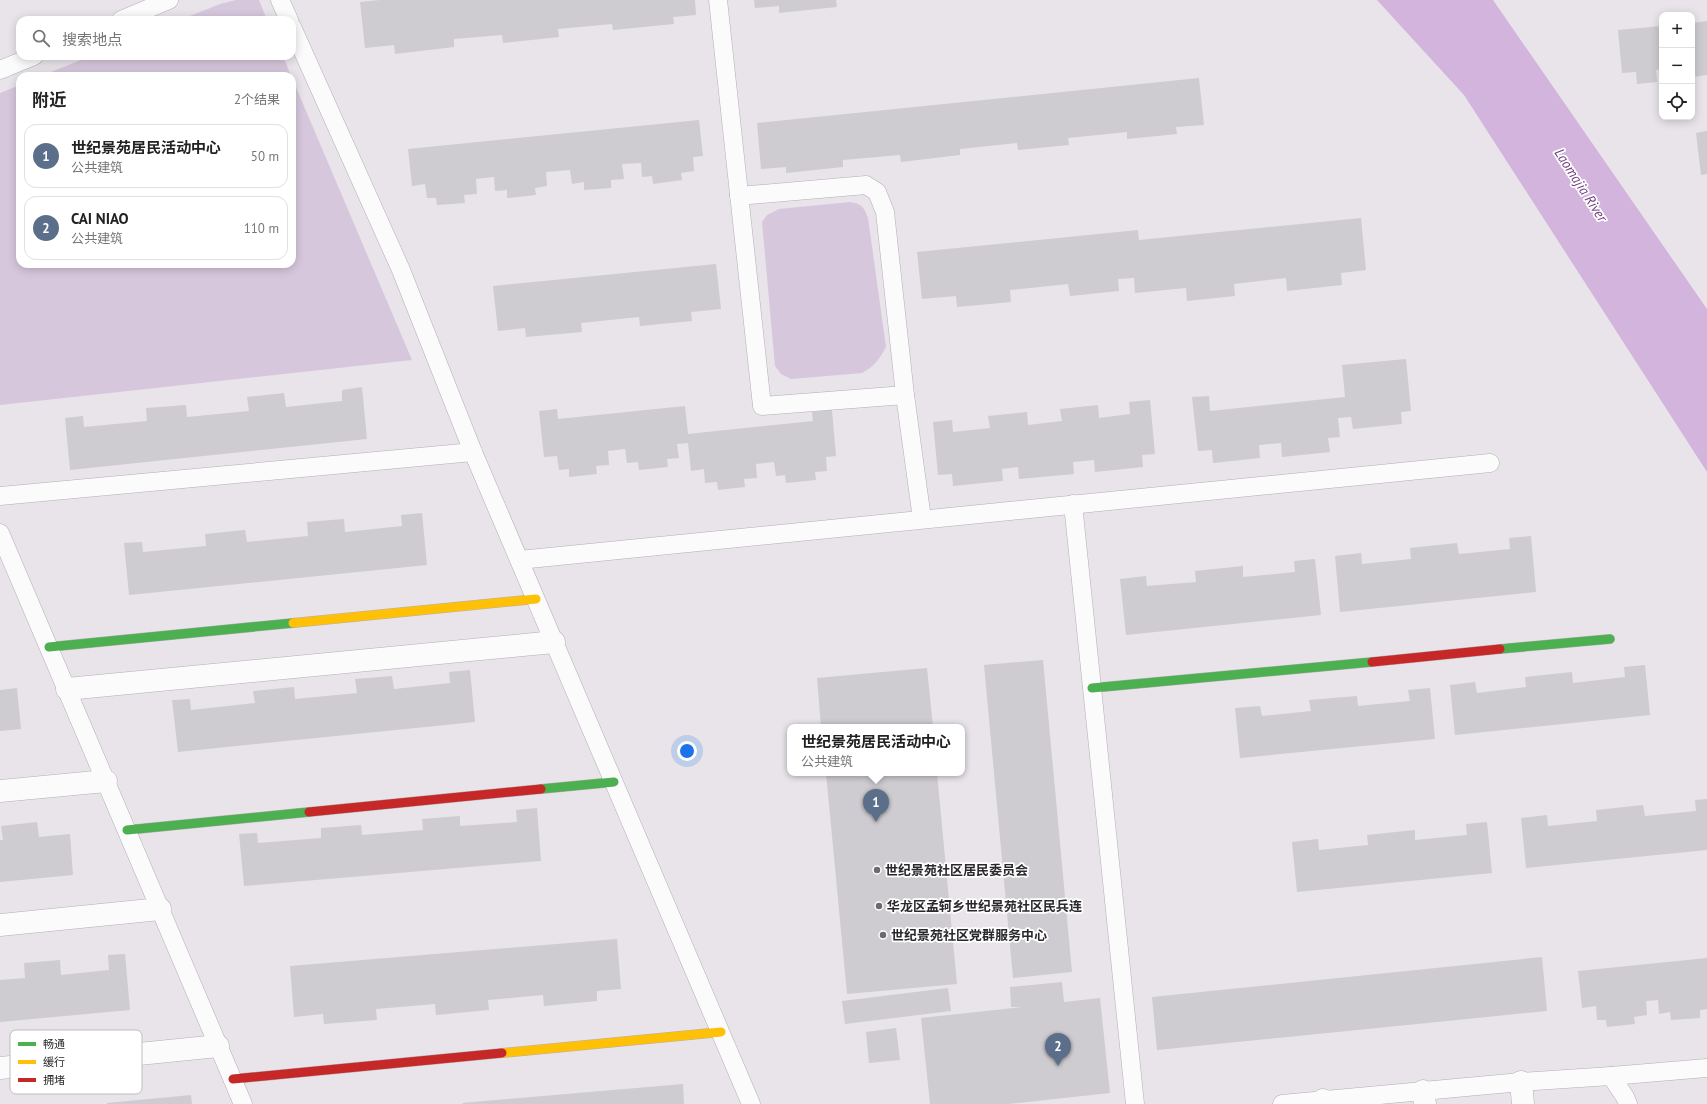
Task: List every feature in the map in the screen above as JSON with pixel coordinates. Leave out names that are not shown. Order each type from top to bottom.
[{"type":"street","points":[[49,647],[536,599]]},
{"type":"street","points":[[1092,688],[1610,638]]},
{"type":"street","points":[[67,689],[554,642]]},
{"type":"street","points":[[0,791],[106,781]]},
{"type":"street","points":[[127,830],[614,782]]},
{"type":"street","points":[[0,925],[160,909]]},
{"type":"street","points":[[233,1079],[721,1032]]},
{"type":"street","points":[[142,1054],[218,1046]]},
{"type":"street","points":[[0,1068],[10,1067]]},
{"type":"street","points":[[1521,1082],[1523,1104]]},
{"type":"lane","points":[[131,16],[169,0]]},
{"type":"lane","points":[[280,0],[287,16]]},
{"type":"lane","points":[[718,0],[762,406],[905,395]]},
{"type":"lane","points":[[296,36],[401,270],[473,452],[721,1032],[750,1104]]},
{"type":"lane","points":[[0,70],[24,60]]},
{"type":"lane","points":[[739,196],[866,185],[877,192],[885,212],[905,395],[922,519]]},
{"type":"lane","points":[[0,496],[473,452]]},
{"type":"lane","points":[[519,560],[1490,463]]},
{"type":"lane","points":[[1073,504],[1135,1104]]},
{"type":"lane","points":[[0,533],[243,1104]]},
{"type":"lane","points":[[1282,1104],[1424,1097],[1521,1082],[1707,1068]]},
{"type":"lane","points":[[1611,1076],[1628,1104]]},
{"type":"shaded area","points":[[236,0],[259,0],[265,16],[190,16],[220,4]]},
{"type":"shaded area","points":[[81,60],[285,60],[289,72],[51,72]]},
{"type":"shaded area","points":[[16,87],[16,268],[296,268],[296,87],[412,360],[0,405],[0,93]]},
{"type":"shaded area","points":[[850,202],[862,207],[868,218],[886,347],[876,362],[862,373],[791,379],[781,374],[775,366],[762,222],[767,215],[779,209]]},
{"type":"water","name":"Laomajia River","points":[[1377,0],[1493,0],[1707,309],[1707,472],[1464,95]]},
{"type":"building","points":[[380,0],[695,0],[696,15],[673,17],[674,24],[613,30],[612,24],[558,29],[559,37],[503,43],[502,35],[454,39],[454,47],[395,54],[394,45],[365,48],[360,2]]},
{"type":"building","points":[[754,0],[836,0],[837,7],[779,13],[779,6],[755,8]]},
{"type":"building","points":[[1707,21],[1707,75],[1695,77],[1695,48],[1695,23]]},
{"type":"building","points":[[1659,26],[1659,70],[1656,70],[1657,82],[1637,84],[1636,72],[1622,73],[1618,30]]},
{"type":"building","points":[[1199,78],[1204,125],[1176,127],[1177,134],[1127,139],[1127,132],[1068,138],[1069,145],[1018,150],[1017,143],[960,149],[960,155],[901,162],[900,155],[843,160],[843,167],[786,173],[786,167],[761,169],[757,123]]},
{"type":"building","points":[[699,120],[703,156],[693,157],[694,171],[681,173],[682,180],[653,184],[652,176],[642,177],[641,163],[622,164],[624,179],[611,180],[611,188],[584,190],[584,182],[572,184],[570,170],[546,172],[547,186],[535,188],[536,195],[507,198],[507,190],[495,191],[494,177],[476,179],[477,194],[464,195],[465,203],[437,205],[436,198],[427,198],[425,184],[412,186],[408,149]]},
{"type":"building","points":[[1707,131],[1707,174],[1701,175],[1696,133]]},
{"type":"building","points":[[1361,218],[1366,270],[1341,273],[1342,285],[1287,291],[1286,278],[1234,284],[1235,296],[1187,301],[1186,288],[1135,293],[1134,278],[1118,279],[1119,291],[1070,296],[1068,284],[1010,290],[1011,302],[957,307],[956,296],[922,299],[917,252],[1138,230],[1139,240]]},
{"type":"building","points":[[716,264],[721,309],[691,312],[692,321],[640,326],[639,317],[581,323],[582,332],[526,337],[525,328],[498,331],[493,286]]},
{"type":"building","points":[[1406,359],[1411,411],[1401,412],[1402,424],[1353,429],[1351,417],[1338,418],[1340,437],[1328,438],[1330,452],[1282,457],[1281,443],[1259,445],[1260,458],[1213,463],[1212,450],[1198,451],[1192,397],[1209,396],[1210,411],[1345,397],[1342,365]]},
{"type":"building","points":[[362,387],[367,439],[70,470],[65,418],[83,416],[84,427],[147,421],[146,408],[186,405],[187,417],[249,411],[247,397],[284,393],[286,407],[342,401],[342,390]]},
{"type":"building","points":[[1150,400],[1155,454],[1142,455],[1143,467],[1095,472],[1094,460],[1073,462],[1074,474],[1019,479],[1018,467],[1002,469],[1003,481],[953,486],[952,474],[938,475],[933,422],[952,420],[953,432],[990,428],[988,416],[1027,412],[1028,425],[1062,421],[1060,409],[1098,405],[1099,418],[1130,414],[1129,402]]},
{"type":"building","points":[[685,406],[688,434],[813,421],[812,412],[832,410],[836,456],[826,457],[827,471],[815,472],[816,480],[786,483],[785,475],[776,476],[774,462],[756,464],[757,478],[744,479],[745,487],[718,490],[717,482],[705,483],[704,469],[691,471],[688,443],[677,444],[679,458],[667,459],[668,467],[639,470],[638,462],[627,463],[625,449],[608,451],[609,465],[596,466],[597,474],[569,477],[569,469],[559,470],[557,456],[544,457],[539,411],[557,409],[558,419]]},
{"type":"building","points":[[422,513],[427,565],[129,595],[124,543],[142,542],[143,552],[206,546],[205,534],[245,530],[247,542],[308,536],[307,522],[344,519],[345,532],[402,526],[401,515]]},
{"type":"building","points":[[1531,536],[1536,592],[1340,612],[1335,556],[1361,553],[1362,564],[1411,559],[1410,548],[1457,543],[1459,554],[1510,549],[1509,538]]},
{"type":"building","points":[[1315,559],[1321,615],[1126,635],[1120,579],[1146,576],[1147,586],[1196,582],[1195,571],[1243,566],[1243,577],[1295,572],[1294,561]]},
{"type":"building","points":[[1043,660],[1072,972],[1013,978],[984,665]]},
{"type":"building","points":[[1645,665],[1650,715],[1455,735],[1450,685],[1475,682],[1477,693],[1526,687],[1525,677],[1572,672],[1573,683],[1625,677],[1624,667]]},
{"type":"building","points":[[927,668],[933,724],[821,724],[817,678]]},
{"type":"building","points":[[470,670],[475,722],[178,752],[172,700],[190,699],[191,710],[255,703],[253,691],[294,687],[295,699],[357,693],[355,679],[392,676],[394,689],[450,683],[449,672]]},
{"type":"building","points":[[17,688],[21,729],[0,731],[0,690]]},
{"type":"building","points":[[1430,688],[1435,739],[1240,758],[1235,708],[1260,706],[1262,716],[1311,711],[1309,700],[1357,696],[1358,706],[1410,701],[1408,690]]},
{"type":"building","points":[[826,776],[937,776],[957,984],[847,994]]},
{"type":"building","points":[[1707,799],[1707,850],[1526,868],[1521,818],[1547,815],[1548,826],[1597,821],[1596,810],[1643,805],[1645,816],[1696,811],[1695,800]]},
{"type":"building","points":[[537,808],[541,861],[244,886],[239,834],[257,833],[258,843],[321,838],[321,828],[361,825],[362,835],[423,830],[422,819],[460,816],[460,826],[517,822],[516,810]]},
{"type":"building","points":[[37,822],[39,837],[70,834],[73,875],[0,882],[0,840],[3,840],[1,826]]},
{"type":"building","points":[[1487,822],[1492,873],[1297,892],[1292,842],[1318,839],[1319,850],[1368,845],[1367,835],[1415,830],[1415,840],[1467,835],[1466,824]]},
{"type":"building","points":[[617,939],[621,989],[597,991],[597,1001],[544,1006],[543,995],[488,1000],[489,1010],[436,1015],[435,1004],[376,1009],[377,1020],[324,1024],[323,1014],[294,1017],[290,966]]},
{"type":"building","points":[[125,954],[130,1010],[0,1022],[0,980],[25,978],[24,963],[60,960],[61,975],[109,970],[108,955]]},
{"type":"building","points":[[1542,957],[1547,1011],[1157,1050],[1152,997]]},
{"type":"building","points":[[1707,958],[1707,1009],[1700,1010],[1700,1018],[1671,1020],[1670,1012],[1659,1014],[1658,1000],[1646,1001],[1647,1015],[1634,1017],[1635,1024],[1607,1027],[1606,1020],[1597,1020],[1596,1006],[1582,1008],[1578,971]]},
{"type":"building","points":[[1062,982],[1064,1002],[1100,998],[1110,1093],[1008,1104],[930,1104],[921,1018],[1022,1007],[1011,1007],[1010,987]]},
{"type":"building","points":[[948,988],[951,1011],[845,1024],[842,1001]]},
{"type":"building","points":[[896,1028],[900,1060],[869,1063],[866,1032]]},
{"type":"building","points":[[683,1084],[684,1104],[462,1103]]},
{"type":"building","points":[[191,1095],[192,1104],[107,1104],[107,1103]]},
{"type":"traffic: fast","points":[[49,647],[293,623]]},
{"type":"traffic: fast","points":[[1500,649],[1610,639]]},
{"type":"traffic: fast","points":[[1092,688],[1372,662]]},
{"type":"traffic: fast","points":[[541,789],[614,782]]},
{"type":"traffic: fast","points":[[127,830],[309,812]]},
{"type":"traffic: slow","points":[[293,623],[536,599]]},
{"type":"traffic: slow","points":[[502,1053],[721,1032]]},
{"type":"traffic: jam","points":[[1372,662],[1500,649]]},
{"type":"traffic: jam","points":[[309,812],[541,789]]},
{"type":"traffic: jam","points":[[233,1079],[502,1053]]},
{"type":"place","name":"世纪景苑居民活动中心","points":[[876,822]]},
{"type":"place","name":"世纪景苑社区居民委员会","points":[[877,870]]},
{"type":"place","name":"华龙区孟轲乡世纪景苑社区民兵连","points":[[879,906]]},
{"type":"place","name":"世纪景苑社区党群服务中心","points":[[883,935]]},
{"type":"place","name":"CAI NIAO","points":[[1058,1066]]}]
